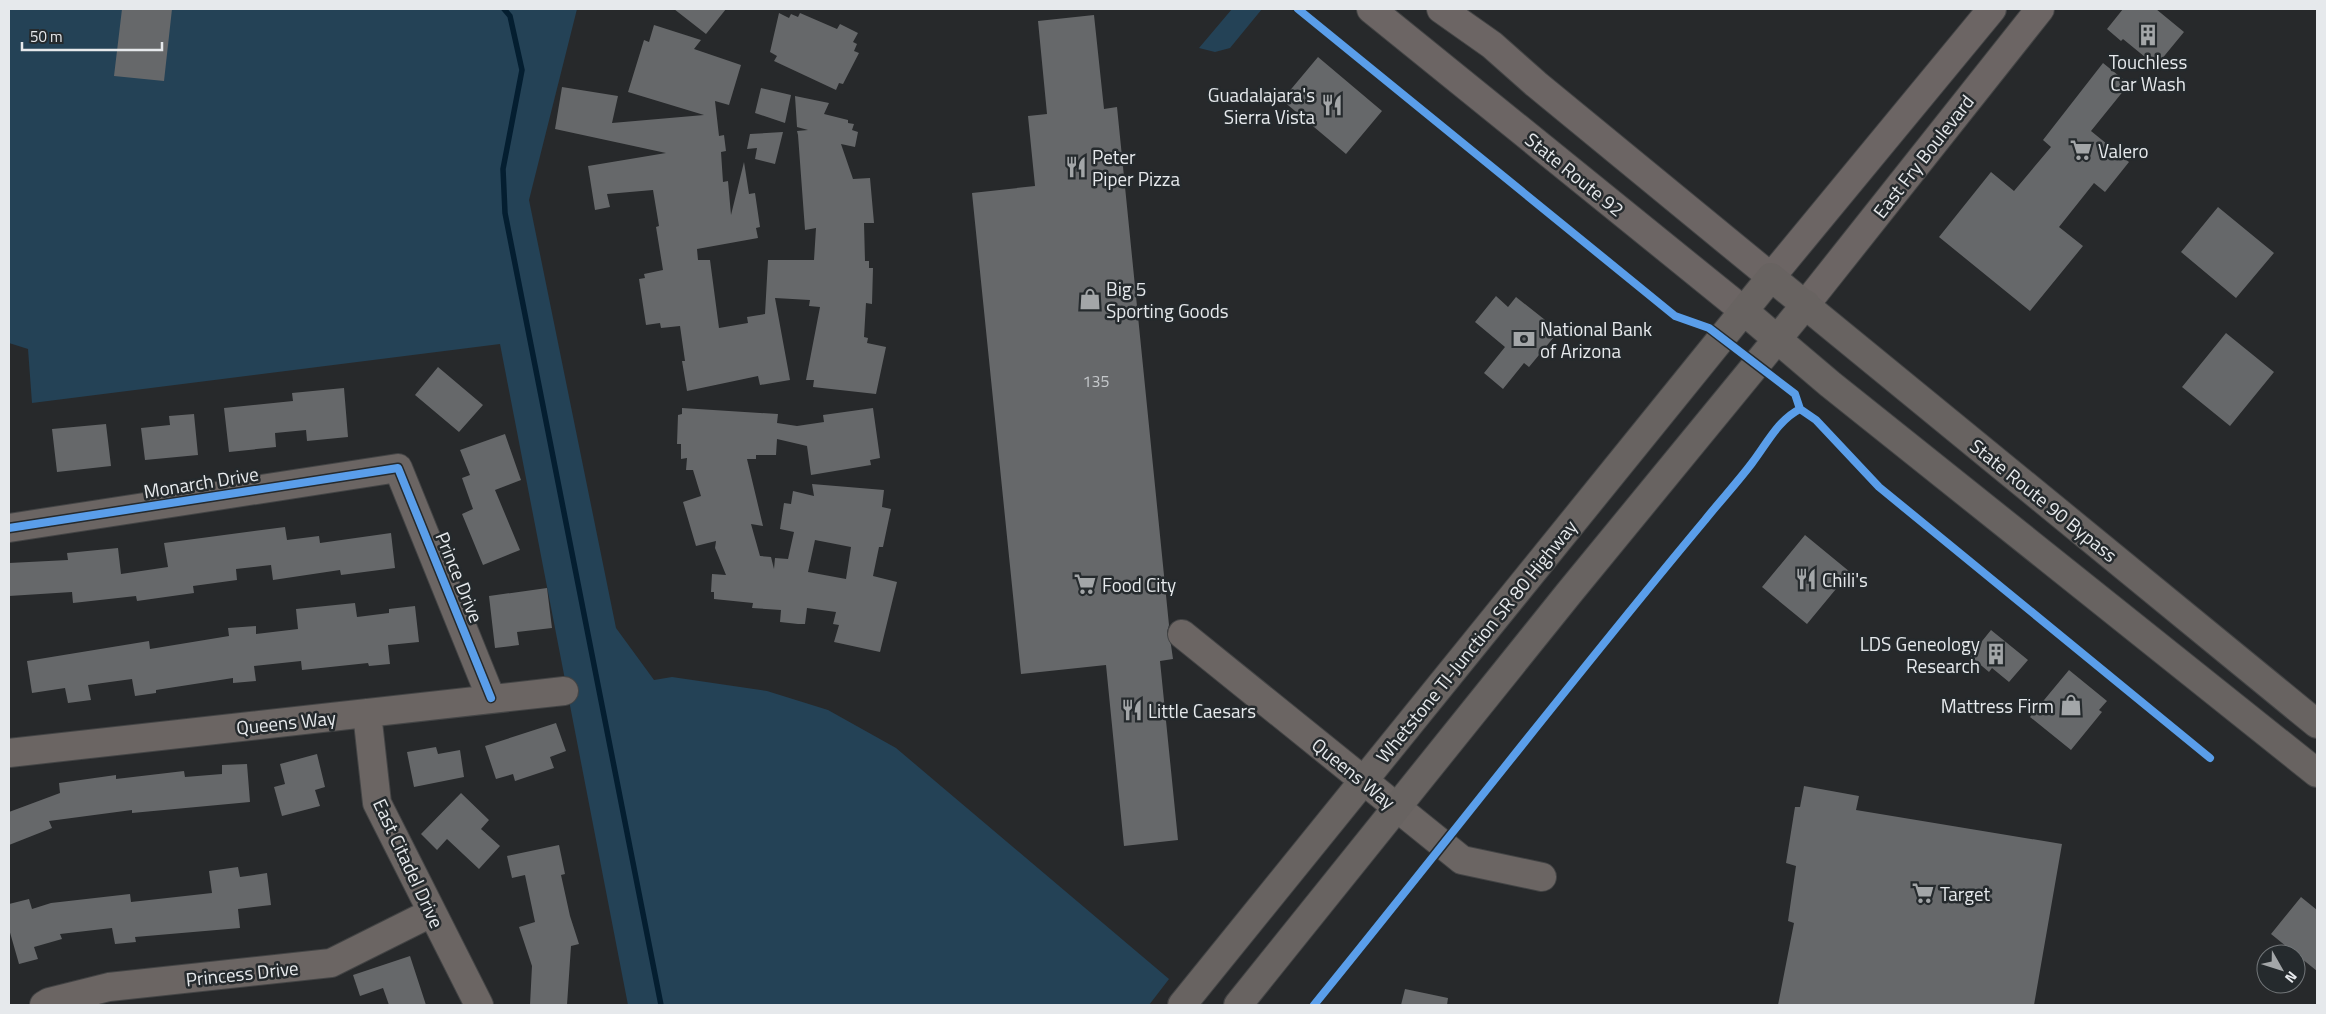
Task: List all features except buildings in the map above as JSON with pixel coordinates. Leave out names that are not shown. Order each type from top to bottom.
[{"type":"highway","name":"Whetstone TI-Junction SR 80 Highway","points":[[1182,1005],[1771,277]]},
{"type":"highway","name":"State Route 90 Bypass","points":[[1771,277],[2317,724]]},
{"type":"highway","points":[[1238,1005],[1569,593],[1806,304]]},
{"type":"highway","name":"State Route 92","points":[[1744,312],[1778,340]]},
{"type":"highway","points":[[1778,340],[2317,774]]},
{"type":"main road","name":"State Route 92","points":[[1371,9],[1744,312]]},
{"type":"main road","points":[[1441,9],[1492,45],[1536,84],[1771,277]]},
{"type":"main road","name":"East Fry Boulevard","points":[[1771,277],[1992,9]]},
{"type":"main road","name":"East Fry Boulevard","points":[[1806,304],[2040,9]]},
{"type":"street","name":"Monarch Drive","points":[[9,528],[398,468]]},
{"type":"street","name":"Prince Drive","points":[[398,468],[491,698]]},
{"type":"street","name":"Queens Way","points":[[1182,634],[1462,860],[1542,877]]},
{"type":"street","name":"Queens Way","points":[[9,754],[564,691]]},
{"type":"street","name":"East Citadel Drive","points":[[367,713],[378,803],[478,1005]]},
{"type":"street","name":"Princess Drive","points":[[44,1005],[49,1002],[109,987],[331,963],[431,913]]},
{"type":"shaded area","points":[[9,9],[577,9],[529,200],[616,628],[654,680],[672,677],[767,691],[828,710],[896,748],[1169,979],[1149,1005],[628,1005],[500,344],[32,403],[28,349],[9,343]]},
{"type":"shaded area","points":[[1232,9],[1262,9],[1230,48],[1215,52],[1199,48]]},
{"type":"waterway","points":[[504,9],[510,16],[522,70],[503,169],[505,213],[661,1005]]},
{"type":"cycle path","points":[[1298,9],[1675,316],[1709,328],[1795,394],[1800,409]]},
{"type":"cycle path","points":[[1314,1005],[1606,640],[1746,470],[1773,433],[1785,420],[1800,409],[1816,420],[1879,487],[2210,758]]},
{"type":"cycle path","points":[[9,528],[398,468],[491,698]]},
{"type":"place","name":"Touchless Car Wash","points":[[2148,35]]},
{"type":"place","name":"Guadalajara's Sierra Vista","points":[[1332,105]]},
{"type":"place","name":"Valero","points":[[2081,150]]},
{"type":"place","name":"Peter Piper Pizza","points":[[1076,167]]},
{"type":"place","name":"Big 5 Sporting Goods","points":[[1090,299]]},
{"type":"place","name":"National Bank of Arizona","points":[[1524,339]]},
{"type":"place","name":"Chili's","points":[[1806,579]]},
{"type":"place","name":"Food City","points":[[1085,584]]},
{"type":"place","name":"LDS Geneology Research","points":[[1996,654]]},
{"type":"place","name":"Mattress Firm","points":[[2071,705]]},
{"type":"place","name":"Little Caesars","points":[[1132,710]]},
{"type":"place","name":"Target","points":[[1923,893]]}]
